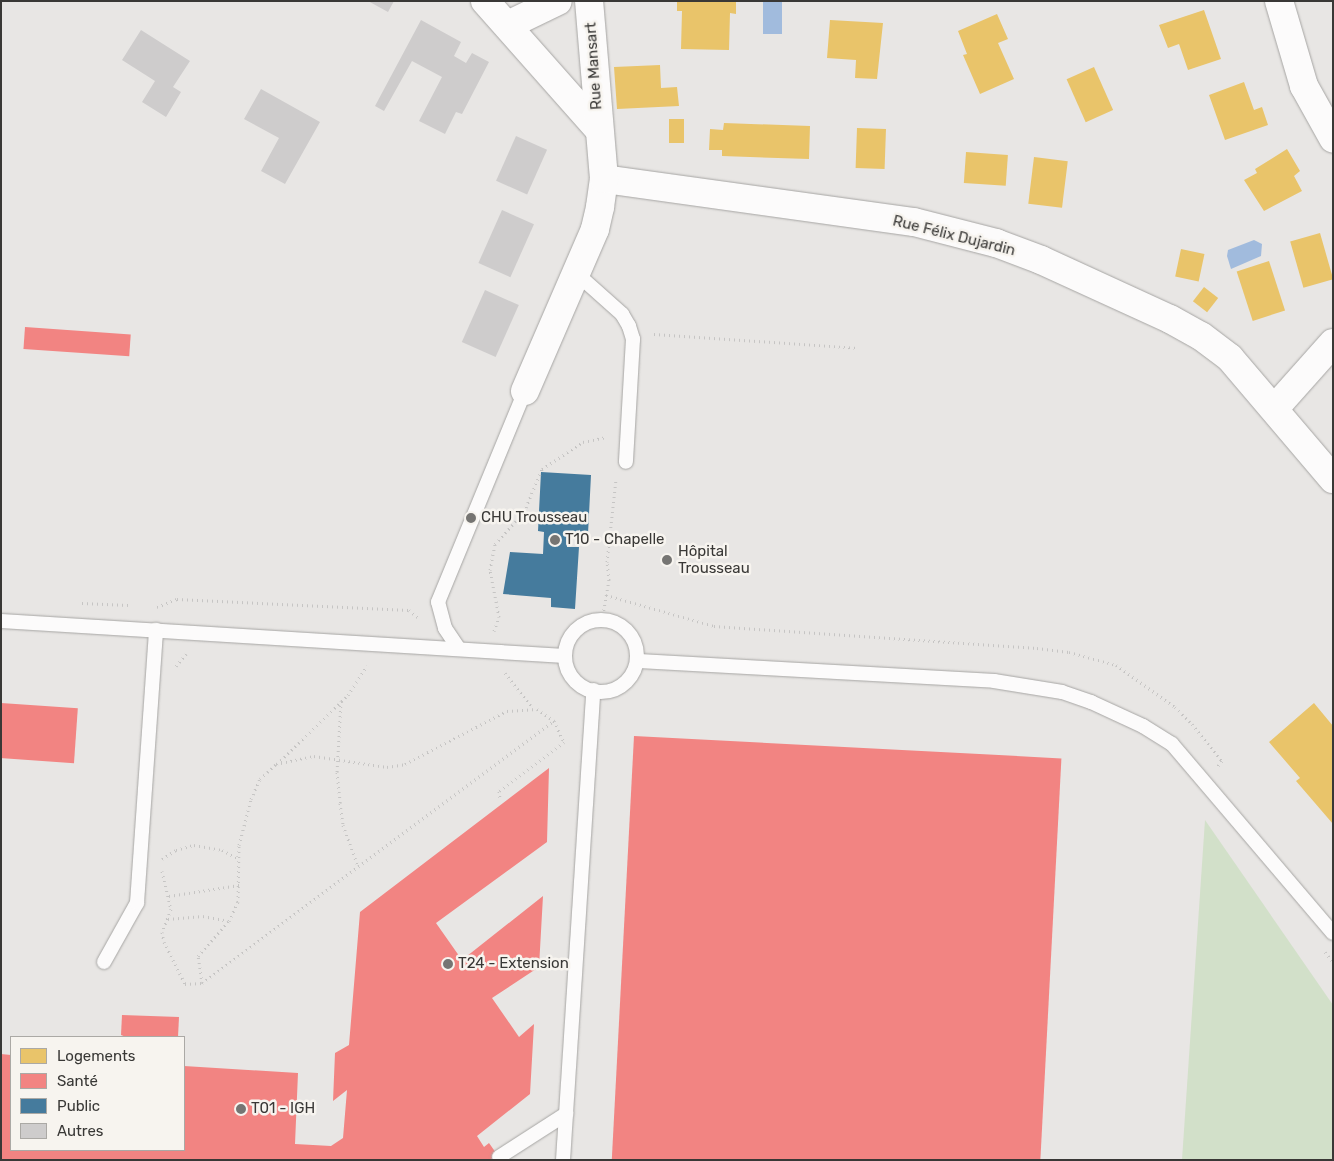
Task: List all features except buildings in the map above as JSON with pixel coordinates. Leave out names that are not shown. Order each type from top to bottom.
[{"type":"street","points":[[485,1],[599,130],[604,178],[595,229],[525,391]]},
{"type":"street","points":[[508,25],[558,1]]},
{"type":"street","name":"Rue Mansart","points":[[589,1],[599,130]]},
{"type":"street","points":[[1280,1],[1304,86],[1333,138]]},
{"type":"street","name":"Rue Félix Dujardin","points":[[604,178],[914,222],[996,243],[1117,294],[1201,336],[1230,358],[1275,408],[1333,479]]},
{"type":"street","points":[[1275,408],[1333,343]]},
{"type":"lane","points":[[576,273],[622,314],[631,333],[626,462]]},
{"type":"lane","points":[[459,649],[445,628],[438,602],[525,391]]},
{"type":"lane","points":[[1,620],[565,656]]},
{"type":"lane","points":[[602,620],[614,622],[632,636],[639,661],[627,681],[617,688],[593,690],[573,678],[565,656],[567,644],[581,626],[602,620]]},
{"type":"lane","points":[[104,962],[137,903],[156,630]]},
{"type":"lane","points":[[639,661],[994,681],[1062,692],[1091,702],[1143,726],[1172,744],[1333,933]]},
{"type":"lane","points":[[563,1160],[593,690]]},
{"type":"lane","points":[[499,1157],[566,1114]]},
{"type":"path","points":[[631,333],[858,348]]},
{"type":"path","points":[[488,651],[499,616],[490,558],[495,544],[528,505],[536,477],[549,463],[568,455],[583,442],[628,435]]},
{"type":"path","points":[[602,620],[606,595],[616,477],[626,462]]},
{"type":"path","points":[[606,595],[714,626],[1070,652],[1116,665],[1174,706]]},
{"type":"path","points":[[150,607],[158,608],[177,599],[409,610],[423,621]]},
{"type":"path","points":[[80,603],[133,606]]},
{"type":"path","points":[[172,675],[187,653],[193,632]]},
{"type":"path","points":[[202,983],[198,956],[229,921],[235,910],[239,885],[242,825],[260,780],[342,701],[368,666]]},
{"type":"path","points":[[342,701],[338,716],[338,761],[343,825],[358,866]]},
{"type":"path","points":[[276,764],[314,756],[387,767],[405,764],[492,718],[524,707],[537,709],[554,721],[564,742],[499,791],[500,798]]},
{"type":"path","points":[[240,859],[222,850],[194,845],[176,850],[161,858],[171,909],[162,932],[164,942],[185,984],[202,983],[554,721]]},
{"type":"path","points":[[169,896],[239,885]]},
{"type":"path","points":[[167,919],[202,916],[229,921]]},
{"type":"green space","points":[[1205,820],[1333,1005],[1333,1160],[1182,1160]]},
{"type":"water","points":[[763,1],[782,1],[782,34],[763,34]]},
{"type":"water","points":[[1254,240],[1262,244],[1261,256],[1231,269],[1227,256],[1228,250]]},
{"type":"place","name":"CHU Trousseau","points":[[471,518]]},
{"type":"place","name":"T10 - Chapelle","points":[[555,540]]},
{"type":"place","name":"Hôpital Trousseau","points":[[667,560]]},
{"type":"place","name":"T24 - Extension","points":[[448,964]]},
{"type":"place","name":"T01 - IGH","points":[[241,1109]]}]
